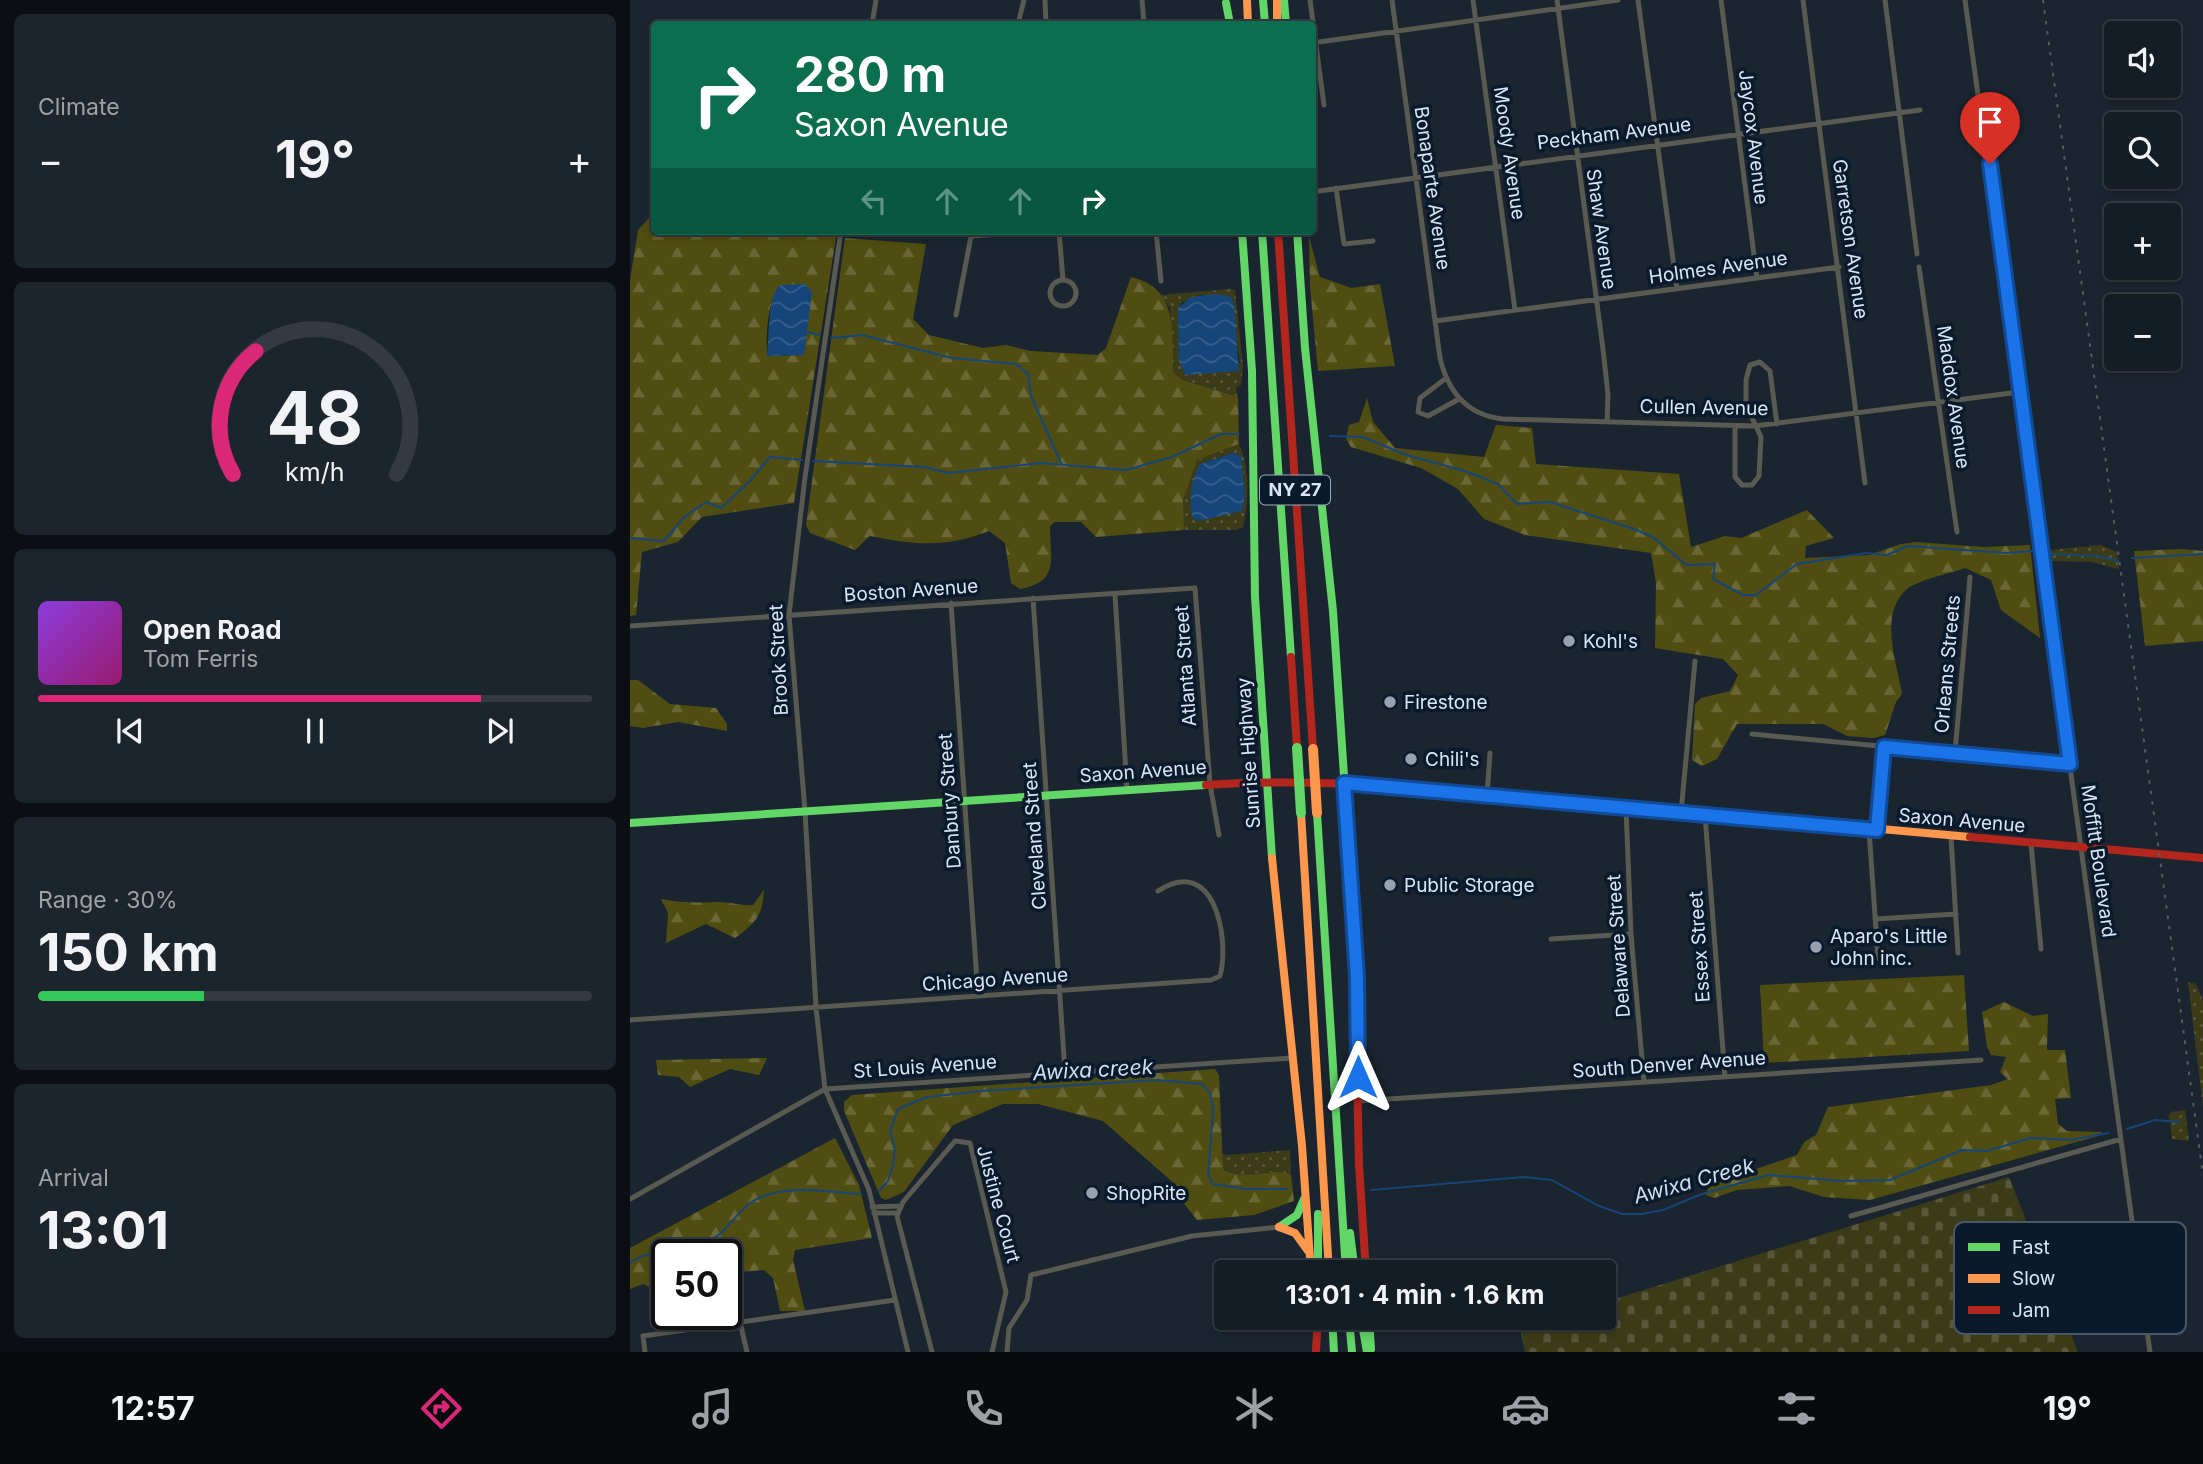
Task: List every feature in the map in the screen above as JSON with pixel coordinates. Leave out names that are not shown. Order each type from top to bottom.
[{"type":"main road","points":[[1247,0],[1248,21]]},
{"type":"main road","points":[[1263,0],[1265,21]]},
{"type":"main road","points":[[1277,0],[1277,21]]},
{"type":"main road","points":[[1284,0],[1286,21]]},
{"type":"main road","points":[[1226,2],[1229,21]]},
{"type":"main road","name":"Sunrise Highway","points":[[1242,235],[1251,359],[1254,576],[1267,781],[1278,936],[1310,1260]]},
{"type":"main road","name":"NY 27","points":[[1262,235],[1328,1260]]},
{"type":"main road","name":"NY 27","points":[[1278,235],[1345,1260]]},
{"type":"main road","points":[[1297,235],[1305,348],[1330,568],[1357,977],[1358,1101],[1365,1260]]},
{"type":"main road","name":"Saxon Avenue","points":[[630,823],[1267,781],[1344,783],[2203,858]]},
{"type":"main road","points":[[1318,1260],[1318,1214],[1323,1187]]},
{"type":"main road","points":[[1341,1189],[1353,1260]]},
{"type":"main road","points":[[1305,1197],[1297,1215],[1279,1227],[1299,1237],[1310,1254]]},
{"type":"main road","points":[[1316,1330],[1316,1351]]},
{"type":"main road","points":[[1333,1330],[1334,1352]]},
{"type":"main road","points":[[1350,1330],[1352,1352]]},
{"type":"main road","points":[[1364,1330],[1369,1352]]},
{"type":"main road","points":[[1369,1330],[1369,1352]]},
{"type":"street","points":[[872,21],[876,0]]},
{"type":"street","points":[[1019,21],[1024,0]]},
{"type":"street","points":[[1045,0],[1046,21]]},
{"type":"street","points":[[1142,0],[1144,21]]},
{"type":"street","points":[[1310,0],[1312,21]]},
{"type":"street","name":"Bonaparte Avenue","points":[[1392,0],[1445,379]]},
{"type":"street","name":"Moody Avenue","points":[[1474,0],[1515,310]]},
{"type":"street","name":"Shaw Avenue","points":[[1557,0],[1608,395],[1606,422]]},
{"type":"street","points":[[1316,43],[1618,0]]},
{"type":"street","points":[[1638,0],[1677,289]]},
{"type":"street","name":"Jaycox Avenue","points":[[1721,0],[1757,278]]},
{"type":"street","name":"Garretson Avenue","points":[[1803,0],[1859,413],[1865,483]]},
{"type":"street","points":[[1885,0],[1917,254]]},
{"type":"street","name":"Moffitt Boulevard","points":[[1965,0],[2132,1222]]},
{"type":"street","points":[[1316,55],[1324,105]]},
{"type":"street","name":"Peckham Avenue","points":[[1316,191],[1576,154],[1920,110]]},
{"type":"street","points":[[1336,188],[1344,244],[1373,241]]},
{"type":"street","name":"Brook Street","points":[[840,235],[805,477],[789,615],[805,811],[816,1008],[825,1089],[864,1177],[908,1352]]},
{"type":"street","points":[[956,315],[971,235]]},
{"type":"street","points":[[1059,235],[1063,280]]},
{"type":"street","points":[[1156,235],[1161,281]]},
{"type":"street","name":"Holmes Avenue","points":[[1435,321],[1839,267]]},
{"type":"street","name":"Maddox Avenue","points":[[1919,267],[1957,532]]},
{"type":"street","points":[[1063,280],[1076,288],[1076,296],[1064,306],[1051,298],[1055,283],[1063,280]]},
{"type":"street","points":[[1735,427],[1735,477],[1742,485],[1752,485],[1759,476],[1761,437],[1746,405],[1746,380],[1750,365],[1760,362],[1770,371],[1777,424]]},
{"type":"street","points":[[1445,379],[1420,398],[1417,403],[1418,412],[1428,416],[1459,399]]},
{"type":"street","name":"Cullen Avenue","points":[[1445,379],[1459,399],[1488,417],[1735,427],[1777,424],[2019,392]]},
{"type":"street","name":"Orleans Streets","points":[[1955,754],[1970,577]]},
{"type":"street","name":"Boston Avenue","points":[[630,626],[1195,588]]},
{"type":"street","name":"Atlanta Street","points":[[1195,588],[1210,784],[1219,835]]},
{"type":"street","points":[[1115,594],[1127,790]]},
{"type":"street","name":"Cleveland Street","points":[[1033,598],[1065,1072]]},
{"type":"street","name":"Danbury Street","points":[[951,603],[978,996]]},
{"type":"street","points":[[1681,813],[1695,661]]},
{"type":"street","points":[[1752,734],[2070,764]]},
{"type":"street","points":[[1878,958],[1873,830],[1884,747]]},
{"type":"street","points":[[1487,796],[1490,753]]},
{"type":"street","name":"Delaware Street","points":[[1626,808],[1643,1082]]},
{"type":"street","name":"Essex Street","points":[[1705,815],[1725,1077]]},
{"type":"street","points":[[1951,837],[1958,953]]},
{"type":"street","points":[[2031,844],[2041,949]]},
{"type":"street","name":"Chicago Avenue","points":[[630,1020],[1211,980],[1220,976],[1218,912],[1209,893],[1185,880],[1173,881],[1158,891]]},
{"type":"street","points":[[1875,919],[1956,914]]},
{"type":"street","points":[[1550,939],[1632,934]]},
{"type":"street","name":"St Louis Avenue","points":[[630,1199],[825,1089],[1292,1058]]},
{"type":"street","name":"South Denver Avenue","points":[[1358,1101],[1981,1060]]},
{"type":"street","points":[[1851,1216],[2120,1139]]},
{"type":"street","name":"Justine Court","points":[[899,1210],[954,1142],[970,1143],[1006,1292],[992,1352]]},
{"type":"street","points":[[873,1210],[899,1210],[897,1220],[932,1352]]},
{"type":"street","name":"Justine Court","points":[[1007,1352],[1009,1328],[1027,1300],[1031,1275],[1192,1236],[1279,1227]]},
{"type":"street","points":[[742,1322],[895,1300]]},
{"type":"street","points":[[645,1352],[643,1336],[685,1330]]},
{"type":"street","points":[[742,1330],[747,1352]]},
{"type":"street","name":"Moffitt Boulevard","points":[[2147,1334],[2150,1352]]},
{"type":"green space","points":[[651,216],[651,235],[836,235],[794,503],[702,517],[678,542],[642,552],[636,615],[630,616],[630,280],[638,230]],"holes":[[[780,285],[804,355],[767,356],[770,309]]]},
{"type":"green space","points":[[1309,237],[1320,277],[1351,288],[1380,284],[1395,366],[1318,371],[1310,287]]},
{"type":"green space","points":[[845,238],[926,244],[913,319],[929,335],[983,348],[1006,345],[1031,351],[1098,355],[1106,348],[1131,277],[1158,291],[1170,314],[1174,373],[1183,380],[1238,397],[1239,444],[1197,460],[1183,500],[1184,530],[1096,537],[1081,522],[1055,522],[1050,526],[1051,559],[1047,575],[1042,581],[1020,589],[1011,583],[1005,543],[989,531],[959,540],[930,543],[870,536],[855,550],[810,533],[806,525]]},
{"type":"green space","points":[[1235,290],[1243,366],[1241,385],[1236,388],[1238,397],[1183,380],[1174,373],[1170,308],[1161,295]],"holes":[[[1200,295],[1230,296],[1240,363],[1179,362],[1178,311],[1181,303]]]},
{"type":"green space","points":[[1367,398],[1373,422],[1395,448],[1484,457],[1496,425],[1532,428],[1536,464],[1679,474],[1691,547],[1725,536],[1741,538],[1807,510],[1834,538],[1806,546],[1805,558],[1869,555],[1916,542],[1984,547],[2030,545],[2040,638],[2001,610],[1991,580],[1965,568],[1919,583],[1907,589],[1898,599],[1893,612],[1892,639],[1902,694],[1896,702],[1885,735],[1873,738],[1847,736],[1823,724],[1737,724],[1717,759],[1702,766],[1692,760],[1695,704],[1701,698],[1730,691],[1738,675],[1723,659],[1655,648],[1656,583],[1651,553],[1525,535],[1484,519],[1458,489],[1421,468],[1351,447],[1346,439],[1349,425],[1359,422]]},
{"type":"green space","points":[[1239,444],[1245,463],[1247,485],[1243,527],[1236,530],[1184,530],[1182,500],[1197,460]],"holes":[[[1233,453],[1241,456],[1245,496],[1242,511],[1200,464]]]},
{"type":"green space","points":[[2101,545],[2117,552],[2119,569],[2091,562],[2049,561],[2049,550]]},
{"type":"green space","points":[[2134,551],[2203,551],[2203,641],[2145,646]]},
{"type":"green space","points":[[630,680],[638,680],[670,704],[716,708],[727,724],[727,731],[678,722],[643,728],[630,726]]},
{"type":"green space","points":[[764,890],[757,918],[735,938],[706,924],[666,943],[668,913],[661,899],[753,905]]},
{"type":"green space","points":[[1964,975],[1969,1051],[1764,1063],[1760,985]]},
{"type":"green space","points":[[2188,982],[2196,984],[2203,1001],[2203,1107]]},
{"type":"green space","points":[[2004,1002],[2033,1016],[2048,1014],[2047,1050],[2065,1050],[2071,1098],[2055,1099],[2058,1124],[2067,1131],[2102,1132],[2098,1136],[1870,1200],[1824,1197],[1789,1186],[1737,1190],[1714,1198],[1706,1195],[1709,1185],[1797,1155],[1804,1142],[1816,1135],[1828,1107],[1991,1085],[2008,1079],[2000,1072],[2006,1057],[1991,1055],[1987,1047],[1982,1012]]},
{"type":"green space","points":[[767,1058],[759,1075],[730,1069],[690,1087],[679,1077],[658,1075],[656,1060]]},
{"type":"green space","points":[[1215,1069],[1219,1075],[1223,1169],[1240,1174],[1275,1172],[1291,1175],[1294,1201],[1254,1215],[1197,1220],[1174,1191],[1177,1186],[1103,1121],[1038,1104],[1003,1104],[953,1125],[904,1192],[886,1200],[881,1198],[844,1111],[844,1102],[852,1095]]},
{"type":"green space","points":[[2185,1110],[2189,1141],[2172,1139],[2169,1116],[2171,1112]]},
{"type":"green space","points":[[835,1138],[859,1185],[872,1238],[795,1250],[793,1260],[805,1311],[780,1311],[773,1278],[764,1270],[742,1272],[742,1239],[651,1239],[651,1288],[643,1284],[630,1289],[630,1248]]},
{"type":"green space","points":[[1290,1150],[1291,1175],[1275,1172],[1231,1172],[1223,1169],[1220,1153],[1227,1155]]},
{"type":"green space","points":[[2009,1177],[2027,1222],[1954,1222],[1954,1334],[2071,1334],[2078,1352],[1525,1352],[1520,1330],[1616,1330],[1616,1299]]},
{"type":"water","points":[[805,284],[812,292],[804,355],[767,356],[774,293],[780,285]]},
{"type":"water","points":[[1215,294],[1230,296],[1234,304],[1239,371],[1186,375],[1179,362],[1178,308],[1191,297]]},
{"type":"water","points":[[1233,453],[1241,456],[1245,496],[1242,511],[1198,521],[1192,517],[1191,503],[1193,483],[1200,464]]},
{"type":"waterway","points":[[807,332],[820,335]]},
{"type":"waterway","points":[[831,338],[862,335],[952,358],[1016,364],[1028,374],[1031,396],[1061,463]]},
{"type":"waterway","points":[[813,461],[924,467],[948,473],[1041,463],[1126,470],[1172,457],[1221,434],[1239,434]]},
{"type":"waterway","points":[[1330,436],[1363,437],[1406,455],[1465,471],[1498,484],[1517,504],[1550,502],[1634,529],[1653,537],[1686,565],[1715,564],[1713,579],[1743,595],[1756,595],[1797,564],[1866,553],[1887,555],[1908,546],[2007,553],[2033,551]]},
{"type":"waterway","points":[[630,538],[664,541],[684,517],[706,502],[721,508],[749,482],[770,457],[802,460]]},
{"type":"waterway","points":[[2049,554],[2098,556],[2118,561]]},
{"type":"waterway","points":[[2132,558],[2203,554]]},
{"type":"waterway","name":"Awixa creek","points":[[879,1191],[888,1181],[893,1165],[895,1150],[890,1131],[898,1109],[927,1097],[1157,1080],[1202,1084],[1210,1093],[1213,1111],[1208,1174],[1213,1184],[1246,1189],[1287,1189]]},
{"type":"waterway","name":"Awixa Creek","points":[[2127,1129],[2155,1120],[2179,1122]]},
{"type":"waterway","name":"Awixa Creek","points":[[1371,1190],[1524,1177],[1552,1180],[1599,1206],[1622,1214],[1642,1214],[1663,1210],[1699,1195],[1768,1175],[1842,1181],[1890,1180],[1962,1150],[1987,1151],[2030,1138],[2071,1140],[2108,1133]]},
{"type":"waterway","name":"Awixa creek","points":[[712,1239],[750,1203],[776,1192],[804,1190],[861,1194]]},
{"type":"waterway","name":"Awixa creek","points":[[630,1263],[644,1255],[651,1256]]},
{"type":"railway","points":[[2043,0],[2203,1175]]},
{"type":"traffic: fast","points":[[1263,0],[1265,21]]},
{"type":"traffic: fast","points":[[1284,0],[1286,21]]},
{"type":"traffic: fast","points":[[1226,3],[1229,21]]},
{"type":"traffic: fast","points":[[1242,235],[1252,371],[1255,597],[1272,858]]},
{"type":"traffic: fast","points":[[1262,235],[1291,657]]},
{"type":"traffic: fast","points":[[1297,235],[1305,348],[1333,611],[1354,926]]},
{"type":"traffic: fast","points":[[1297,748],[1301,813]]},
{"type":"traffic: fast","points":[[630,823],[1206,785]]},
{"type":"traffic: fast","points":[[1317,813],[1345,1260]]},
{"type":"traffic: fast","points":[[1279,1227],[1297,1215],[1304,1199]]},
{"type":"traffic: fast","points":[[1318,1214],[1318,1260]]},
{"type":"traffic: fast","points":[[1350,1233],[1353,1260]]},
{"type":"traffic: fast","points":[[1333,1330],[1334,1352]]},
{"type":"traffic: fast","points":[[1350,1330],[1352,1352]]},
{"type":"traffic: fast","points":[[1363,1330],[1367,1352]]},
{"type":"traffic: fast","points":[[1370,1330],[1371,1349]]},
{"type":"traffic: slow","points":[[1247,0],[1248,21]]},
{"type":"traffic: slow","points":[[1277,0],[1277,21]]},
{"type":"traffic: slow","points":[[1313,749],[1317,813]]},
{"type":"traffic: slow","points":[[1613,805],[1970,837]]},
{"type":"traffic: slow","points":[[1301,813],[1328,1260]]},
{"type":"traffic: slow","points":[[1272,858],[1302,1146],[1310,1260]]},
{"type":"traffic: slow","points":[[1279,1227],[1295,1233],[1308,1251]]},
{"type":"traffic: jam","points":[[1278,235],[1313,749]]},
{"type":"traffic: jam","points":[[1291,657],[1297,748]]},
{"type":"traffic: jam","points":[[1206,785],[1359,784],[1613,805]]},
{"type":"traffic: jam","points":[[1970,837],[2203,858]]},
{"type":"traffic: jam","points":[[1354,926],[1359,1165],[1365,1260]]},
{"type":"traffic: jam","points":[[1316,1350],[1317,1330]]},
{"type":"place","name":"Kohl's","points":[[1569,641]]},
{"type":"place","name":"Firestone","points":[[1390,702]]},
{"type":"place","name":"Chili's","points":[[1411,759]]},
{"type":"place","name":"Public Storage","points":[[1390,885]]},
{"type":"place","name":"Aparo's Little John inc.","points":[[1816,947]]},
{"type":"place","name":"ShopRite","points":[[1092,1193]]},
{"type":"route","points":[[1358,1077],[1357,977],[1344,783],[1877,830],[1884,747],[2070,764],[1990,164]]}]
